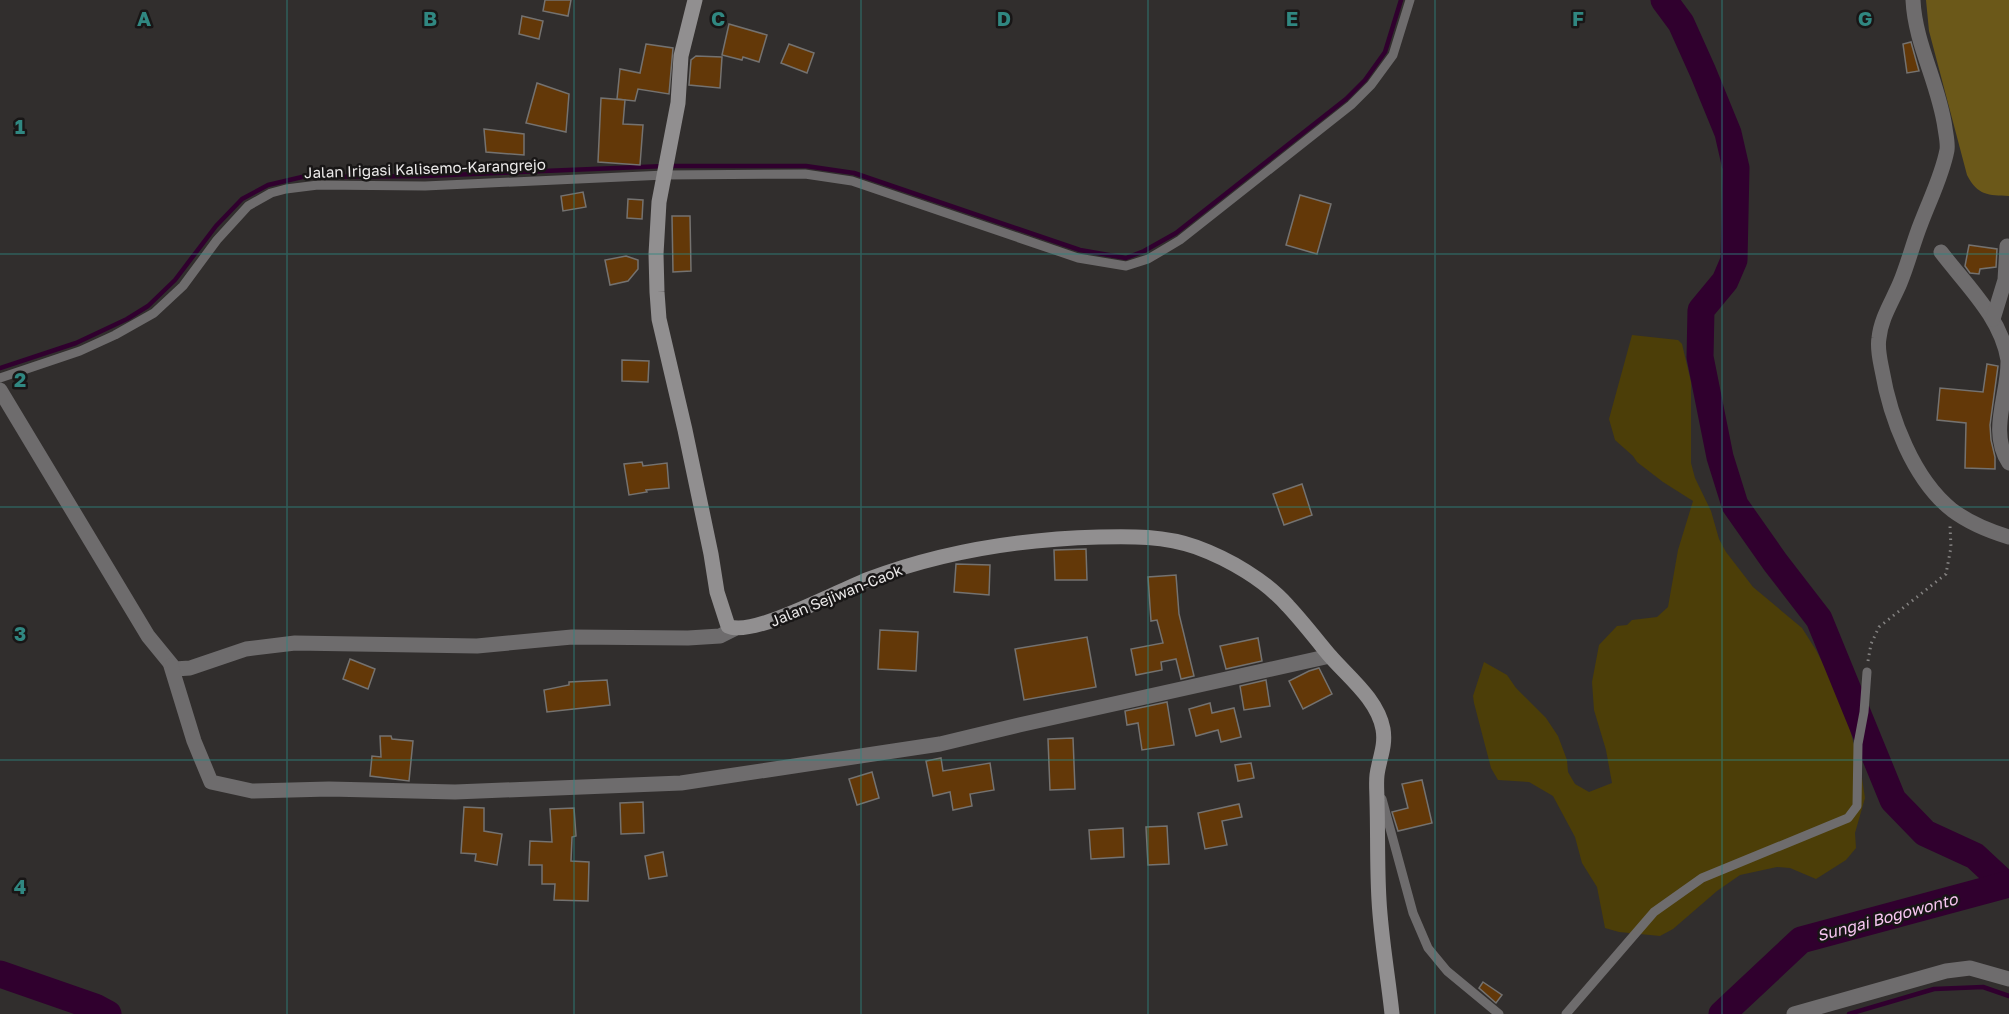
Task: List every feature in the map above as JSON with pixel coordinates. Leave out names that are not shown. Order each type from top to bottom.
[{"type":"street","points":[[695,0],[681,56],[678,103],[659,202],[656,254],[659,319],[685,430],[717,592],[728,626],[734,629]]},
{"type":"street","points":[[1913,0],[1919,36],[1942,109],[1947,148],[1935,192],[1900,284],[1885,313],[1878,340],[1886,394],[1912,461],[1924,479],[1950,509],[1982,527],[2009,537]]},
{"type":"street","points":[[1993,319],[2005,280],[2007,246]]},
{"type":"street","points":[[1941,252],[2000,331],[2008,361],[2000,428],[2001,444],[2009,463]]},
{"type":"street","points":[[0,390],[148,636],[171,666],[194,741],[211,782],[252,790],[455,792],[681,783],[940,744],[1019,724],[1330,656]]},
{"type":"street","name":"Jalan Sejiwan-Caok","points":[[734,629],[756,627],[858,583],[897,569],[981,549],[1052,540],[1130,537],[1167,539],[1197,548],[1226,561],[1266,587],[1288,605],[1355,682],[1373,706],[1383,727],[1384,748],[1377,776],[1379,901],[1392,1014]]},
{"type":"street","points":[[171,666],[184,670],[246,649],[295,643],[477,646],[572,637],[720,636],[734,629]]},
{"type":"street","points":[[1794,1014],[1946,971],[1970,968],[2009,979]]},
{"type":"lane","name":"Jalan Irigasi Kalisemo-Karangrejo","points":[[0,378],[80,351],[154,313],[183,286],[229,226],[248,206],[271,193],[303,186],[464,184],[665,173],[805,174],[852,181],[1078,258],[1126,266],[1148,259],[1180,240],[1351,105],[1371,85],[1392,56],[1410,0]]},
{"type":"lane","points":[[1566,1014],[1654,912],[1702,878],[1848,818],[1857,806],[1858,744],[1864,712],[1867,672]]},
{"type":"lane","points":[[1377,776],[1413,913],[1428,948],[1447,971],[1499,1014]]},
{"type":"path","points":[[1867,672],[1870,644],[1879,627],[1946,574],[1951,547],[1950,509]]},
{"type":"shaded area","points":[[1926,0],[2009,0],[2009,196],[1980,191],[1967,175],[1929,31]]},
{"type":"shaded area","points":[[1632,335],[1678,340],[1682,344],[1691,382],[1691,463],[1695,478],[1711,511],[1719,539],[1726,552],[1753,587],[1802,628],[1816,650],[1844,705],[1865,798],[1855,833],[1856,848],[1846,860],[1816,879],[1790,868],[1777,867],[1740,875],[1717,891],[1673,929],[1660,936],[1619,932],[1605,928],[1597,887],[1582,863],[1575,837],[1553,796],[1529,782],[1498,780],[1491,768],[1473,696],[1484,662],[1507,675],[1516,688],[1546,718],[1558,736],[1567,760],[1568,772],[1575,784],[1589,792],[1612,783],[1606,750],[1594,710],[1592,682],[1599,645],[1617,626],[1627,625],[1632,620],[1657,617],[1668,607],[1678,550],[1693,501],[1637,462],[1615,440],[1609,419]]},
{"type":"building","points":[[545,0],[571,0],[568,16],[543,11]]},
{"type":"building","points":[[522,16],[543,21],[539,39],[519,34]]},
{"type":"building","points":[[729,24],[767,35],[759,62],[743,57],[742,60],[722,55]]},
{"type":"building","points":[[1911,42],[1919,71],[1907,73],[1903,44]]},
{"type":"building","points":[[646,44],[673,48],[669,94],[638,89],[635,101],[617,99],[620,69],[640,73]]},
{"type":"building","points":[[789,44],[814,53],[807,73],[781,63]]},
{"type":"building","points":[[696,56],[722,57],[720,88],[689,85],[691,60]]},
{"type":"building","points":[[537,83],[569,94],[566,132],[526,123]]},
{"type":"building","points":[[601,98],[625,100],[623,124],[643,125],[640,165],[598,162]]},
{"type":"building","points":[[484,129],[524,134],[524,155],[486,152]]},
{"type":"building","points":[[583,192],[586,207],[563,211],[561,196]]},
{"type":"building","points":[[1300,195],[1331,204],[1317,254],[1286,245]]},
{"type":"building","points":[[628,199],[643,200],[642,219],[627,218]]},
{"type":"building","points":[[672,216],[690,216],[691,271],[673,272]]},
{"type":"building","points":[[1969,245],[1997,249],[1996,267],[1980,269],[1979,274],[1970,273],[1965,266]]},
{"type":"building","points":[[626,256],[638,260],[638,269],[628,281],[610,285],[605,260]]},
{"type":"building","points":[[622,360],[649,361],[648,382],[622,381]]},
{"type":"building","points":[[1987,364],[1998,366],[1990,425],[1995,469],[1965,468],[1966,423],[1937,420],[1940,388],[1983,392]]},
{"type":"building","points":[[642,462],[643,466],[667,463],[669,488],[646,490],[647,492],[629,495],[624,464]]},
{"type":"building","points":[[1302,484],[1312,515],[1284,525],[1273,494]]},
{"type":"building","points":[[1086,549],[1087,580],[1055,580],[1054,550]]},
{"type":"building","points":[[956,564],[990,565],[989,595],[954,592]]},
{"type":"building","points":[[1176,575],[1179,614],[1194,676],[1181,679],[1176,659],[1161,662],[1162,670],[1136,675],[1131,649],[1163,643],[1157,620],[1151,621],[1148,577]]},
{"type":"building","points":[[880,630],[918,632],[916,671],[878,669]]},
{"type":"building","points":[[1087,637],[1096,687],[1024,700],[1015,649]]},
{"type":"building","points":[[1258,638],[1262,661],[1226,669],[1220,646]]},
{"type":"building","points":[[350,659],[375,669],[368,689],[343,679]]},
{"type":"building","points":[[1319,668],[1332,694],[1303,709],[1289,681]]},
{"type":"building","points":[[607,680],[610,705],[547,712],[544,690],[569,685],[569,682]]},
{"type":"building","points":[[1266,680],[1270,706],[1244,710],[1240,686]]},
{"type":"building","points":[[1167,702],[1174,745],[1142,750],[1138,723],[1127,725],[1125,711]]},
{"type":"building","points":[[1210,703],[1212,713],[1234,708],[1241,737],[1221,742],[1218,730],[1196,736],[1189,709]]},
{"type":"building","points":[[380,736],[413,741],[409,781],[370,776],[372,756],[381,757]]},
{"type":"building","points":[[1073,738],[1075,789],[1050,790],[1048,739]]},
{"type":"building","points":[[941,758],[943,771],[990,763],[994,790],[970,794],[972,806],[953,810],[950,792],[933,796],[926,761]]},
{"type":"building","points":[[1251,763],[1254,778],[1238,781],[1235,765]]},
{"type":"building","points":[[872,772],[879,798],[857,805],[849,779]]},
{"type":"building","points":[[1422,780],[1432,823],[1398,831],[1392,812],[1408,808],[1402,784]]},
{"type":"building","points":[[643,802],[644,833],[621,834],[620,803]]},
{"type":"building","points":[[1239,804],[1242,817],[1222,821],[1227,845],[1205,849],[1198,813]]},
{"type":"building","points":[[464,807],[484,808],[484,831],[502,834],[497,865],[475,861],[476,854],[461,853]]},
{"type":"building","points":[[574,808],[576,836],[572,837],[571,861],[589,862],[588,901],[554,900],[555,884],[542,884],[542,865],[529,865],[530,841],[552,842],[550,809]]},
{"type":"building","points":[[1167,826],[1169,864],[1148,865],[1146,827]]},
{"type":"building","points":[[1123,828],[1124,857],[1091,859],[1089,830]]},
{"type":"building","points":[[663,852],[667,876],[649,879],[645,856]]},
{"type":"building","points":[[1483,982],[1502,995],[1496,1003],[1479,988]]},
{"type":"waterway","points":[[0,368],[76,343],[127,319],[148,306],[175,280],[216,226],[242,199],[268,185],[302,177],[425,176],[665,166],[806,166],[854,173],[1080,250],[1126,258],[1176,233],[1346,99],[1365,80],[1385,52],[1401,0]]},
{"type":"waterway","points":[[1664,0],[1681,23],[1703,72],[1728,133],[1736,168],[1734,260],[1725,281],[1701,310],[1700,357],[1720,457],[1735,505],[1819,619],[1893,800],[1925,833],[1975,856],[2005,884]]},
{"type":"waterway","name":"Sungai Bogowonto","points":[[1722,1014],[1801,940],[2009,884]]},
{"type":"waterway","name":"Sungai Bogowonto","points":[[0,974],[95,1007],[108,1014]]},
{"type":"waterway","points":[[1849,1014],[1934,989],[1983,987],[2009,996]]}]
